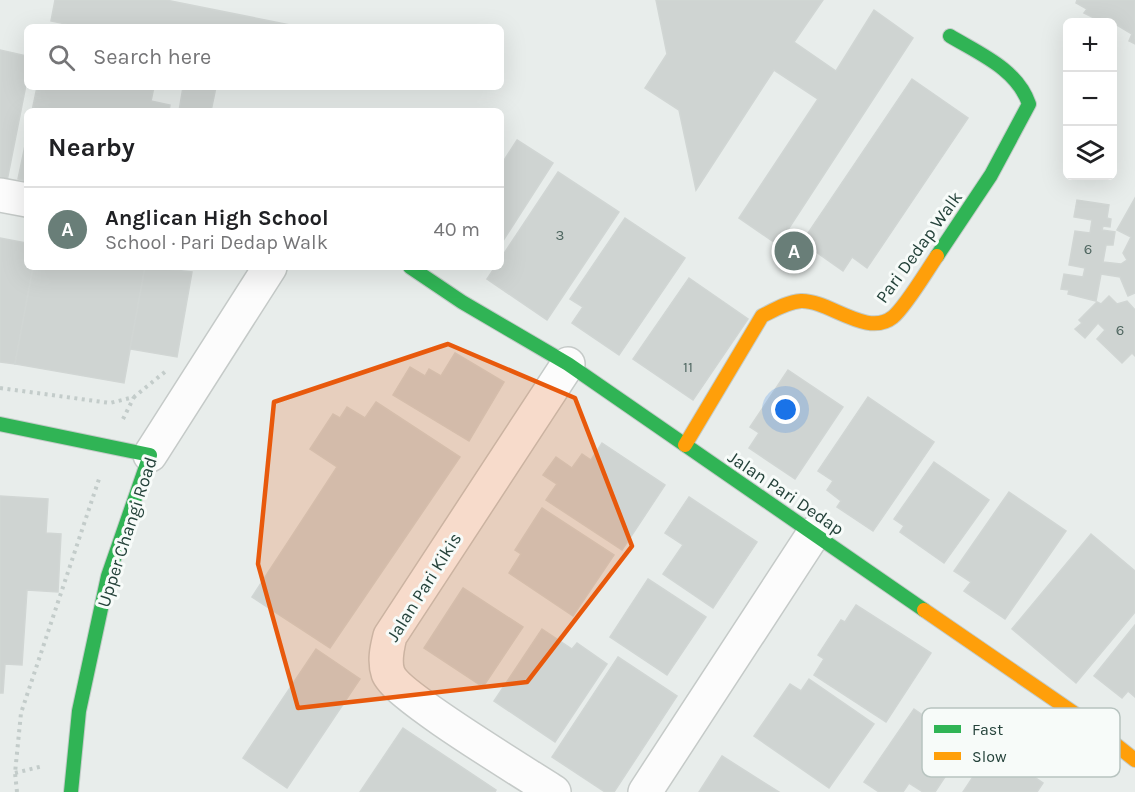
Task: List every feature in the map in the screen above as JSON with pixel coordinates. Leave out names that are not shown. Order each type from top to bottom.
[{"type":"street","name":"Pari Dedap Walk","points":[[685,445],[762,316],[783,305],[801,301],[822,304],[864,322],[878,322],[892,317],[938,255],[991,175],[1029,104],[1027,94],[1017,79],[950,36]]},
{"type":"street","points":[[0,195],[24,199]]},
{"type":"street","name":"Upper Changi Road","points":[[71,792],[79,711],[108,576],[150,455],[268,270]]},
{"type":"street","name":"Jalan Pari Dedap","points":[[414,270],[462,302],[568,364],[1067,708]]},
{"type":"street","name":"Jalan Pari Kikis","points":[[554,792],[426,708],[404,690],[388,674],[386,652],[390,636],[568,364]]},
{"type":"street","points":[[0,424],[150,455]]},
{"type":"street","points":[[645,792],[814,533]]},
{"type":"street","name":"Jalan Pari Dedap","points":[[1120,748],[1135,760]]},
{"type":"path","points":[[0,388],[110,403],[134,397],[174,364]]},
{"type":"path","points":[[17,792],[15,774],[21,713],[99,478],[90,475]]},
{"type":"highlighted area","points":[[448,344],[575,398],[632,546],[527,682],[298,708],[258,564],[274,402]]},
{"type":"building","points":[[55,0],[166,0],[285,24],[66,24],[51,21]]},
{"type":"building","points":[[656,0],[823,0],[794,42],[836,71],[874,10],[913,38],[778,245],[739,218],[818,99],[774,70],[696,190],[679,110],[645,88],[667,54]]},
{"type":"building","points":[[1077,0],[1135,0],[1135,44],[1129,41],[1132,34],[1117,25],[1117,18],[1094,18],[1084,13],[1087,9],[1076,3]]},
{"type":"building","points":[[0,50],[24,55],[25,90],[7,181],[0,180]]},
{"type":"building","points":[[912,79],[968,118],[867,268],[852,257],[843,271],[802,242]]},
{"type":"building","points":[[36,90],[153,90],[151,101],[170,105],[170,108],[33,108]]},
{"type":"building","points":[[182,90],[215,90],[212,108],[180,108]]},
{"type":"building","points":[[517,140],[553,163],[504,239],[504,160]]},
{"type":"building","points":[[24,150],[24,180],[18,179]]},
{"type":"building","points":[[558,172],[619,212],[547,320],[487,279],[493,270],[504,270],[504,253]]},
{"type":"building","points":[[1135,198],[1135,293],[1128,296],[1120,277],[1101,274],[1096,301],[1068,294],[1069,290],[1061,289],[1064,274],[1083,277],[1085,268],[1069,265],[1075,231],[1090,233],[1092,220],[1074,217],[1077,200],[1109,205],[1107,218],[1111,219],[1110,227],[1103,226],[1102,230],[1115,232],[1113,245],[1106,245],[1103,262],[1121,264],[1127,260],[1123,253],[1131,237],[1117,230]]},
{"type":"building","points":[[625,218],[685,258],[619,355],[572,323],[583,307],[570,299]]},
{"type":"building","points":[[0,238],[24,242],[24,270],[32,270],[15,364],[0,362]]},
{"type":"building","points":[[32,270],[144,270],[124,383],[15,364]]},
{"type":"building","points":[[144,270],[192,272],[177,357],[130,349]]},
{"type":"building","points":[[689,278],[748,319],[693,400],[633,359]]},
{"type":"building","points":[[1109,296],[1117,304],[1127,301],[1135,310],[1135,356],[1132,353],[1122,363],[1097,339],[1105,330],[1098,323],[1085,338],[1075,329],[1082,323],[1079,320],[1097,302],[1101,304]]},
{"type":"building","points":[[455,353],[504,382],[469,441],[393,395],[410,367],[425,376],[429,369],[441,376]]},
{"type":"building","points":[[788,370],[843,407],[795,479],[749,448],[759,433],[750,427]]},
{"type":"building","points":[[868,397],[934,442],[873,531],[837,507],[841,501],[827,490],[833,481],[818,471]]},
{"type":"building","points":[[376,402],[460,457],[330,648],[252,597],[337,467],[310,449],[333,414],[340,418],[347,407],[365,418]]},
{"type":"building","points":[[602,443],[665,485],[622,550],[546,500],[557,484],[543,475],[556,457],[572,468],[582,454],[591,460]]},
{"type":"building","points":[[934,462],[989,500],[944,563],[900,532],[904,526],[894,519]]},
{"type":"building","points":[[1009,492],[1066,531],[1005,619],[964,591],[971,582],[954,571]]},
{"type":"building","points":[[0,496],[48,499],[46,533],[61,534],[58,592],[27,590],[22,665],[5,664],[3,693],[0,693]]},
{"type":"building","points":[[689,497],[757,542],[713,608],[663,574],[683,545],[665,533]]},
{"type":"building","points":[[542,508],[614,555],[573,616],[509,573],[521,554],[515,550]]},
{"type":"building","points":[[1091,534],[1135,571],[1135,612],[1076,683],[1012,629]]},
{"type":"building","points":[[648,579],[706,617],[667,675],[610,637]]},
{"type":"building","points":[[463,588],[523,627],[483,687],[424,648]]},
{"type":"building","points":[[856,605],[931,653],[886,722],[814,675],[824,659],[818,655],[841,620],[845,622]]},
{"type":"building","points":[[1135,625],[1135,697],[1128,691],[1122,698],[1094,676]]},
{"type":"building","points":[[542,629],[572,649],[577,643],[607,664],[555,742],[494,701]]},
{"type":"building","points":[[316,649],[360,679],[287,788],[243,758]]},
{"type":"building","points":[[618,657],[677,696],[614,792],[605,792],[552,757]]},
{"type":"building","points":[[809,679],[874,724],[829,788],[754,736],[790,684],[801,691]]},
{"type":"building","points":[[914,709],[922,715],[922,777],[945,777],[935,792],[923,792],[909,783],[903,792],[879,792],[864,782]]},
{"type":"building","points":[[403,728],[496,790],[495,792],[360,792]]},
{"type":"building","points":[[722,756],[779,792],[699,792]]},
{"type":"building","points":[[973,777],[1034,777],[1043,783],[1037,792],[963,792]]},
{"type":"traffic: fast","points":[[937,256],[991,175],[1029,104],[1016,81],[1007,72],[950,36]]},
{"type":"traffic: fast","points":[[414,270],[462,302],[568,364],[924,610]]},
{"type":"traffic: fast","points":[[0,424],[150,455],[108,576],[79,711],[71,792]]},
{"type":"traffic: slow","points":[[685,445],[762,316],[801,301],[824,306],[860,321],[883,322],[893,317],[904,305],[937,256]]},
{"type":"traffic: slow","points":[[924,610],[1067,708]]},
{"type":"traffic: slow","points":[[1120,748],[1135,760]]},
{"type":"place","name":"Anglican High School","points":[[794,251]]}]
